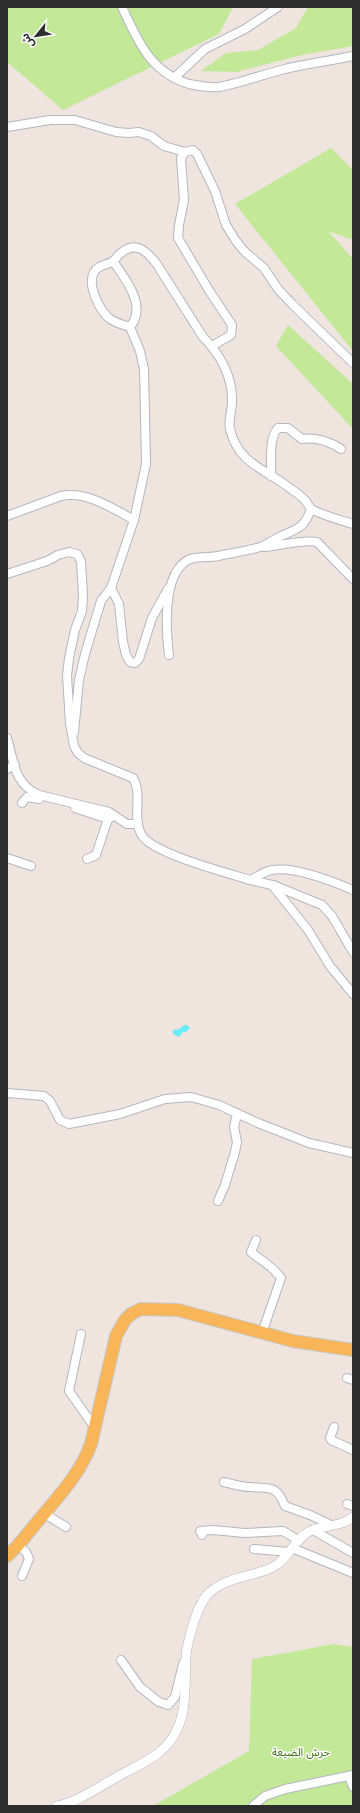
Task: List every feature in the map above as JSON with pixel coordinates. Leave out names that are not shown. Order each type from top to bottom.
[{"type":"main road","points":[[7,1556],[45,1514],[79,1470],[91,1444],[116,1336],[121,1326],[131,1314],[141,1309],[178,1310],[262,1333],[353,1350]]},
{"type":"street","points":[[122,7],[140,45],[165,74],[204,87],[218,87],[238,83],[282,70],[353,56]]},
{"type":"street","points":[[174,78],[205,49],[245,29],[278,7]]},
{"type":"street","points":[[7,127],[50,120],[75,120],[116,132],[139,132],[151,136],[164,146],[185,152],[191,150],[197,154],[215,191],[226,225],[236,241],[245,252],[264,268],[278,289],[292,304],[353,364]]},
{"type":"street","points":[[185,152],[181,158],[184,200],[178,238],[210,292],[232,325],[231,335],[212,346]]},
{"type":"street","points":[[130,327],[119,324],[109,318],[94,293],[92,278],[94,270],[99,266],[113,261],[127,248],[135,246],[148,253],[203,337],[212,346],[223,363],[231,388],[232,400],[230,426],[233,439],[242,455],[257,468],[290,488],[305,500],[311,509],[353,524]]},
{"type":"street","points":[[113,261],[127,282],[136,303],[136,318],[130,327]]},
{"type":"street","points":[[73,735],[76,726],[79,680],[85,654],[102,601],[111,588],[134,520],[146,464],[144,380],[140,351],[130,327]]},
{"type":"street","points":[[271,476],[273,440],[275,432],[278,428],[288,428],[302,439],[312,438],[329,442],[341,449]]},
{"type":"street","points":[[7,516],[61,496],[78,495],[101,503],[134,520]]},
{"type":"street","points":[[261,547],[302,526],[308,518],[311,509]]},
{"type":"street","points":[[111,588],[119,604],[121,629],[126,655],[130,662],[135,663],[141,654],[152,618],[176,573],[182,565],[189,560],[216,557],[261,547],[282,546],[310,540],[317,542],[353,579]]},
{"type":"street","points":[[7,574],[69,552],[77,554],[81,561],[83,595],[82,611],[69,658],[68,676],[70,723],[74,746],[78,753],[84,758],[133,778],[137,785],[138,824],[141,835],[145,840],[164,852],[250,880],[272,885],[322,905],[332,916],[353,952]]},
{"type":"street","points":[[169,655],[166,613],[168,599],[176,573]]},
{"type":"street","points":[[7,738],[17,776],[30,791],[39,795],[109,812],[112,818],[99,849],[96,855],[87,859]]},
{"type":"street","points":[[7,769],[15,765]]},
{"type":"street","points":[[22,803],[27,797],[32,797],[112,818],[126,824],[138,824]]},
{"type":"street","points":[[7,858],[31,866]]},
{"type":"street","points":[[250,880],[272,870],[286,870],[322,878],[353,890]]},
{"type":"street","points":[[272,885],[308,930],[330,966],[353,994]]},
{"type":"street","points":[[7,1093],[44,1096],[50,1101],[60,1120],[69,1124],[120,1114],[174,1098],[199,1099],[219,1105],[237,1114],[309,1143],[353,1153]]},
{"type":"street","points":[[218,1201],[225,1185],[235,1152],[236,1142],[234,1127],[237,1114]]},
{"type":"street","points":[[256,1240],[251,1252],[271,1266],[280,1278],[262,1333]]},
{"type":"street","points":[[81,1334],[69,1391],[95,1428]]},
{"type":"street","points":[[334,1427],[330,1438],[331,1440],[353,1450]]},
{"type":"street","points":[[224,1482],[251,1487],[274,1489],[281,1496],[285,1506],[310,1515],[331,1525]]},
{"type":"street","points":[[45,1514],[66,1527]]},
{"type":"street","points":[[121,1660],[140,1687],[159,1702],[168,1705],[175,1697],[197,1613],[206,1596],[219,1585],[230,1580],[272,1567],[280,1562],[298,1540],[313,1530],[353,1518]]},
{"type":"street","points":[[202,1535],[200,1531],[214,1530],[244,1533],[283,1531],[298,1540]]},
{"type":"street","points":[[313,1530],[353,1553]]},
{"type":"street","points":[[18,1545],[26,1552],[29,1558],[22,1576]]},
{"type":"street","points":[[254,1549],[290,1550],[353,1573]]},
{"type":"street","points":[[57,1806],[92,1791],[136,1767],[160,1751],[174,1736],[183,1718],[186,1656]]},
{"type":"street","points":[[253,1806],[265,1796],[280,1790],[351,1775],[353,1786]]},
{"type":"green space","points":[[7,7],[233,7],[219,34],[63,110],[7,62]]},
{"type":"green space","points":[[308,7],[353,7],[353,46],[302,55],[236,72],[201,71],[226,53],[258,50],[296,28]]},
{"type":"green space","points":[[331,148],[353,170],[353,240],[328,231],[353,259],[352,350],[235,204]]},
{"type":"green space","points":[[288,325],[353,384],[353,429],[276,346]]},
{"type":"green space","name":"حرش الضيعة","points":[[334,1644],[353,1647],[353,1806],[153,1806],[249,1751],[252,1659]]},
{"type":"water","points":[[184,1025],[187,1025],[190,1028],[186,1032],[183,1032],[179,1037],[173,1034],[173,1030],[179,1029]]}]
